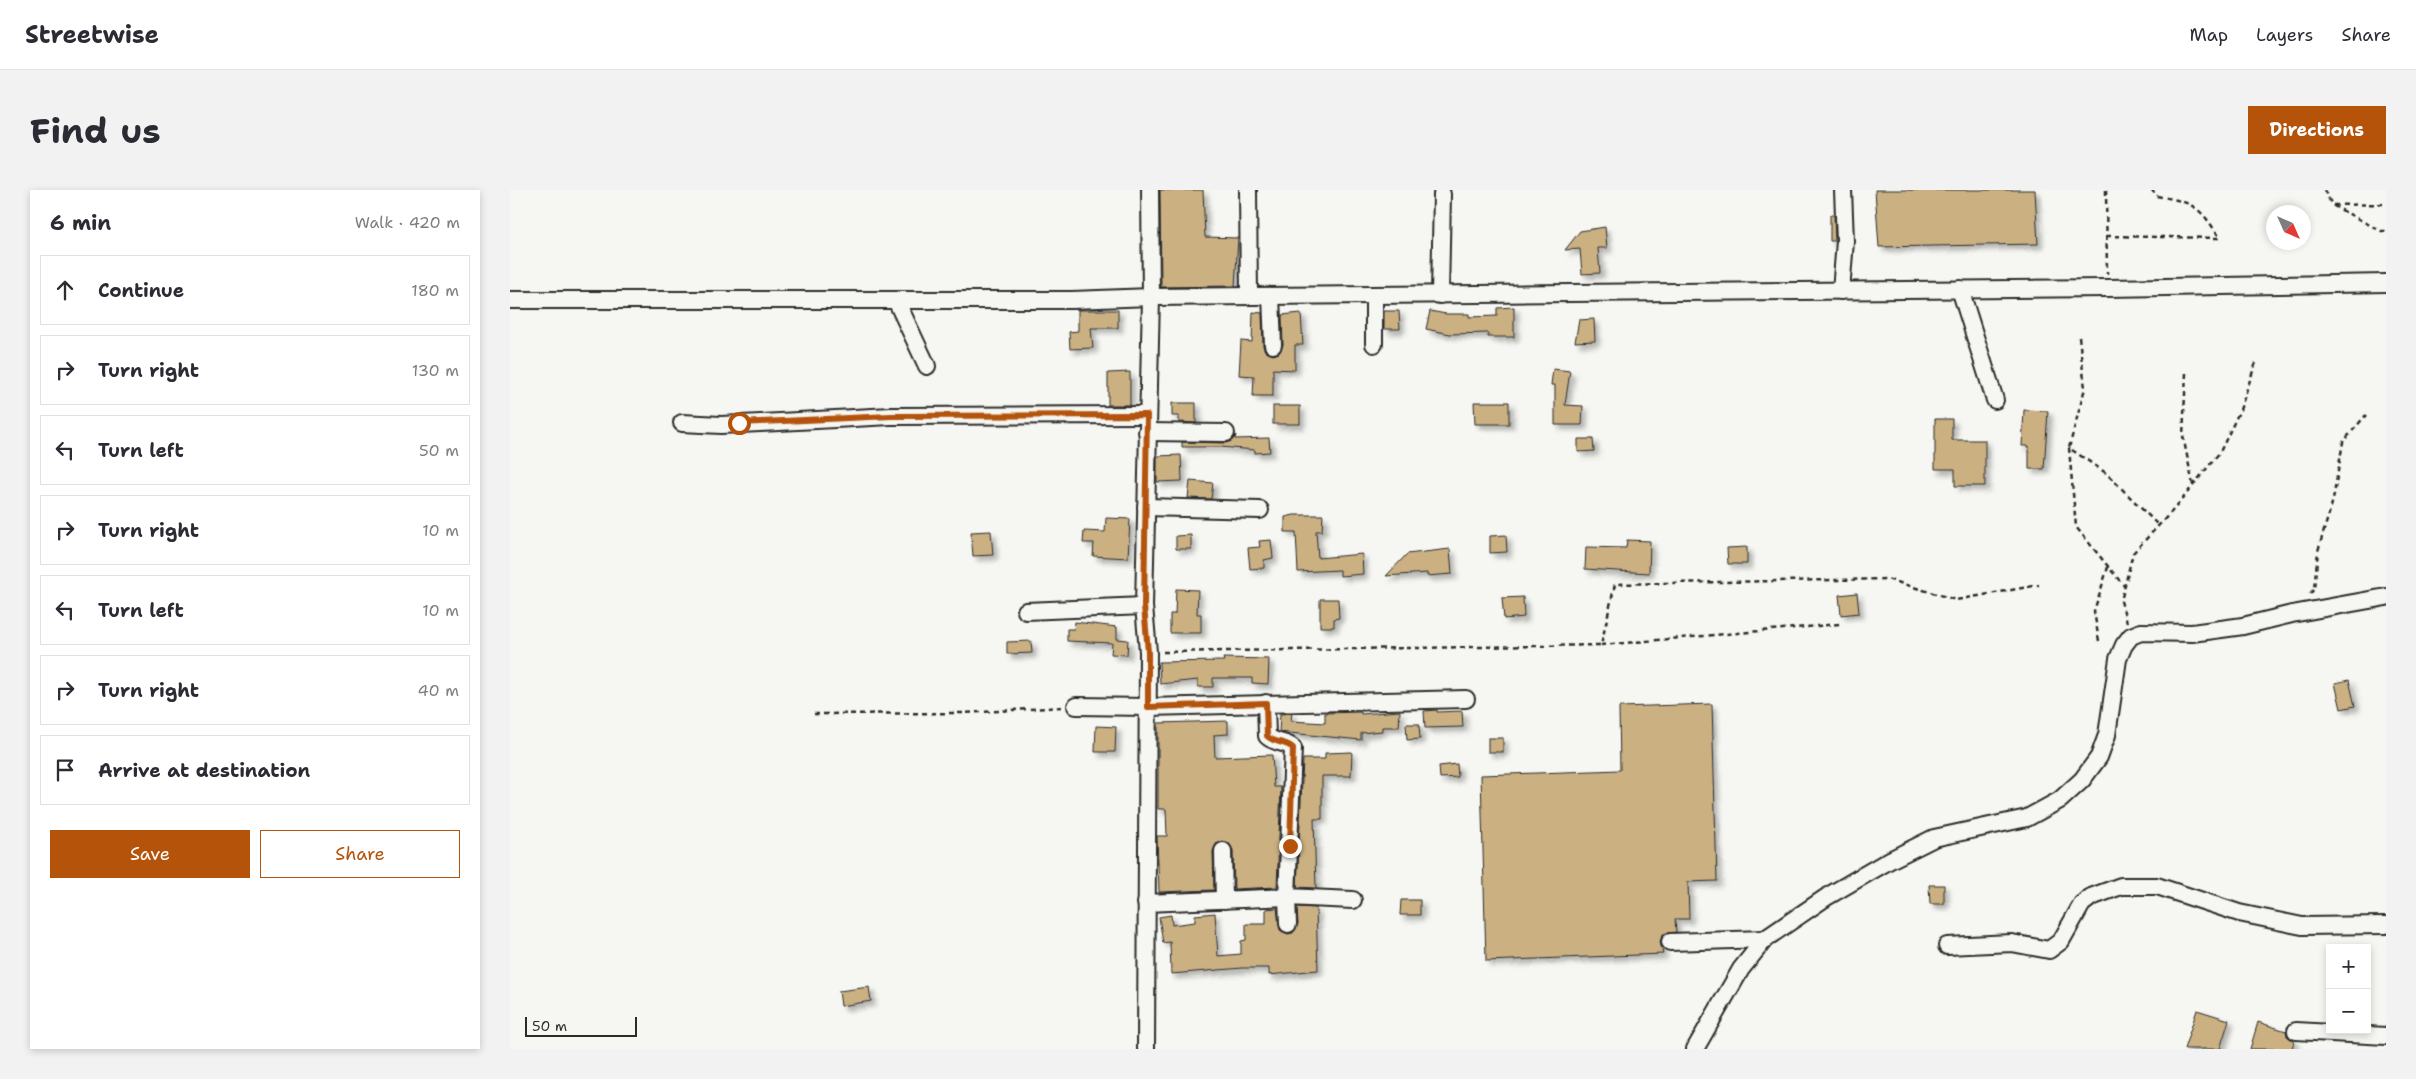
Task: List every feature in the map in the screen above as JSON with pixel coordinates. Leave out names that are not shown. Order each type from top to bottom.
[{"type":"street","points":[[1146,1049],[1148,652],[1144,606],[1151,297],[1150,190]]},
{"type":"street","points":[[1248,190],[1249,296]]},
{"type":"street","points":[[1841,291],[1845,241],[1843,190]]},
{"type":"street","points":[[1440,294],[1443,261],[1440,236],[1442,194]]},
{"type":"street","points":[[510,300],[1072,300],[1151,297],[2108,288],[2386,283]]},
{"type":"street","points":[[1960,289],[1996,400]]},
{"type":"street","points":[[1271,296],[1273,345]]},
{"type":"street","points":[[1374,296],[1374,344]]},
{"type":"street","points":[[896,300],[927,366]]},
{"type":"street","points":[[682,423],[721,425],[891,416],[1147,415]]},
{"type":"street","points":[[1147,432],[1226,433]]},
{"type":"street","points":[[1146,507],[1260,510]]},
{"type":"street","points":[[1695,1049],[1741,969],[1765,939],[1836,892],[1890,860],[1934,838],[2027,818],[2060,800],[2082,780],[2099,757],[2107,735],[2118,659],[2124,645],[2131,636],[2141,632],[2192,633],[2243,626],[2292,614],[2386,597]]},
{"type":"street","points":[[1026,611],[1144,606]]},
{"type":"street","points":[[1076,706],[1148,707],[1466,699]]},
{"type":"street","points":[[1266,703],[1267,736],[1271,740],[1289,744],[1293,748],[1287,897],[1288,924]]},
{"type":"street","points":[[1223,850],[1224,900]]},
{"type":"street","points":[[1946,946],[2012,942],[2048,950],[2061,942],[2082,904],[2091,897],[2121,886],[2157,886],[2239,913],[2302,926],[2386,925]]},
{"type":"street","points":[[1146,903],[1287,897],[1354,900]]},
{"type":"street","points":[[1670,942],[1765,939]]},
{"type":"street","points":[[2296,1031],[2386,1036]]},
{"type":"path","points":[[2106,190],[2108,288]]},
{"type":"path","points":[[2106,236],[2220,238],[2203,212],[2180,200],[2156,196],[2152,190]]},
{"type":"path","points":[[2324,190],[2332,205],[2382,231],[2386,231]]},
{"type":"path","points":[[2332,205],[2386,204]]},
{"type":"path","points":[[2079,337],[2085,388],[2069,448],[2076,527],[2124,586]]},
{"type":"path","points":[[2131,636],[2121,601],[2133,553],[2220,452],[2240,410],[2257,359]]},
{"type":"path","points":[[2186,373],[2183,436],[2193,485]]},
{"type":"path","points":[[2309,595],[2314,589],[2318,551],[2333,500],[2343,442],[2366,416]]},
{"type":"path","points":[[2069,448],[2106,473],[2158,525]]},
{"type":"path","points":[[2099,641],[2094,611],[2108,568]]},
{"type":"path","points":[[1601,645],[1615,584],[1887,579],[1956,600],[2039,585]]},
{"type":"path","points":[[1148,652],[1601,645],[1840,624]]},
{"type":"path","points":[[814,714],[964,713],[1076,706]]},
{"type":"building","points":[[1160,190],[1203,190],[1205,237],[1238,238],[1235,286],[1161,287]]},
{"type":"building","points":[[1875,190],[2035,190],[2038,244],[1879,247]]},
{"type":"building","points":[[1830,215],[1834,215],[1835,241],[1830,241]]},
{"type":"building","points":[[1605,227],[1607,248],[1598,248],[1600,273],[1582,274],[1580,249],[1565,250],[1580,231]]},
{"type":"building","points":[[1514,307],[1514,337],[1488,337],[1488,333],[1450,334],[1426,329],[1430,311],[1446,314],[1469,314],[1469,317],[1497,316],[1497,308]]},
{"type":"building","points":[[1078,310],[1118,310],[1118,328],[1091,328],[1093,348],[1070,349],[1069,332],[1078,331]]},
{"type":"building","points":[[1384,311],[1399,311],[1400,329],[1384,329]]},
{"type":"building","points":[[1253,312],[1262,313],[1263,346],[1265,351],[1273,355],[1279,353],[1283,345],[1282,315],[1301,313],[1303,345],[1295,345],[1295,370],[1273,369],[1273,396],[1253,396],[1254,376],[1239,375],[1241,341],[1252,342]]},
{"type":"building","points":[[1594,319],[1595,341],[1575,342],[1579,320]]},
{"type":"building","points":[[1553,369],[1570,371],[1565,405],[1583,406],[1582,425],[1555,425],[1555,385],[1551,385]]},
{"type":"building","points":[[1130,372],[1130,405],[1108,405],[1108,373]]},
{"type":"building","points":[[1474,402],[1509,402],[1509,424],[1475,424]]},
{"type":"building","points":[[1172,403],[1196,403],[1196,423],[1179,422],[1179,416],[1172,416]]},
{"type":"building","points":[[1273,406],[1300,406],[1300,424],[1273,424]]},
{"type":"building","points":[[2024,410],[2048,411],[2044,469],[2029,469],[2029,446],[2022,446]]},
{"type":"building","points":[[1935,419],[1952,419],[1952,440],[1985,440],[1985,486],[1955,486],[1955,469],[1935,469]]},
{"type":"building","points":[[1236,435],[1235,439],[1269,438],[1270,452],[1255,453],[1255,450],[1220,447],[1182,447],[1182,442],[1226,443],[1231,441]]},
{"type":"building","points":[[1578,439],[1593,439],[1594,451],[1578,452]]},
{"type":"building","points":[[1181,455],[1182,481],[1157,482],[1157,456]]},
{"type":"building","points":[[1190,481],[1213,483],[1211,499],[1188,498]]},
{"type":"building","points":[[1294,515],[1323,515],[1322,531],[1316,531],[1318,558],[1362,554],[1363,574],[1340,576],[1340,570],[1298,572],[1296,532],[1285,532],[1285,517]]},
{"type":"building","points":[[1106,518],[1130,519],[1128,558],[1093,556],[1094,543],[1083,543],[1084,531],[1105,532]]},
{"type":"building","points":[[991,531],[993,555],[973,556],[971,532]]},
{"type":"building","points":[[1191,535],[1191,549],[1176,549],[1176,536]]},
{"type":"building","points":[[1506,535],[1507,552],[1490,553],[1490,536]]},
{"type":"building","points":[[1271,540],[1273,558],[1264,560],[1264,568],[1250,569],[1248,548],[1260,547],[1259,541]]},
{"type":"building","points":[[1627,540],[1650,541],[1649,573],[1585,569],[1586,547],[1626,548]]},
{"type":"building","points":[[1747,547],[1747,564],[1728,564],[1727,548]]},
{"type":"building","points":[[1450,549],[1452,574],[1427,576],[1427,573],[1386,576],[1407,554]]},
{"type":"building","points":[[1176,589],[1198,590],[1197,614],[1201,614],[1201,633],[1170,633],[1170,614],[1175,614]]},
{"type":"building","points":[[1857,593],[1859,613],[1841,615],[1839,595]]},
{"type":"building","points":[[1523,597],[1524,617],[1504,619],[1502,598]]},
{"type":"building","points":[[1320,599],[1338,599],[1339,618],[1334,619],[1334,627],[1320,627]]},
{"type":"building","points":[[1075,622],[1117,627],[1117,639],[1128,640],[1127,655],[1111,654],[1112,643],[1067,641],[1067,629],[1074,629]]},
{"type":"building","points":[[1031,641],[1032,653],[1007,654],[1007,642]]},
{"type":"building","points":[[1223,658],[1269,659],[1268,684],[1252,683],[1252,678],[1213,678],[1213,687],[1198,687],[1198,680],[1160,684],[1159,662],[1224,661]]},
{"type":"building","points":[[2349,680],[2355,706],[2341,709],[2335,683]]},
{"type":"building","points":[[1712,704],[1717,881],[1688,882],[1689,919],[1675,919],[1676,932],[1663,934],[1660,942],[1663,954],[1486,961],[1481,775],[1620,770],[1619,707]]},
{"type":"building","points":[[1437,710],[1437,712],[1462,711],[1463,727],[1425,728],[1424,711]]},
{"type":"building","points":[[1400,711],[1399,727],[1382,727],[1382,731],[1361,733],[1361,740],[1279,732],[1280,714],[1292,713],[1291,721],[1325,723],[1325,713],[1361,712],[1361,714]]},
{"type":"building","points":[[1228,721],[1228,734],[1214,735],[1215,757],[1272,755],[1274,787],[1281,787],[1277,887],[1234,889],[1233,850],[1228,843],[1222,841],[1217,843],[1213,851],[1214,890],[1159,892],[1157,836],[1167,836],[1166,809],[1158,809],[1158,723]]},
{"type":"building","points":[[1406,724],[1419,724],[1420,739],[1407,740]]},
{"type":"building","points":[[1096,726],[1116,727],[1115,752],[1095,752]]},
{"type":"building","points":[[1488,738],[1503,738],[1503,752],[1488,752]]},
{"type":"building","points":[[1352,752],[1351,776],[1322,776],[1322,819],[1314,819],[1316,888],[1297,887],[1303,759],[1325,759],[1325,753]]},
{"type":"building","points":[[1457,764],[1458,777],[1440,778],[1439,766]]},
{"type":"building","points":[[1929,885],[1944,885],[1944,904],[1930,904]]},
{"type":"building","points":[[1401,900],[1420,900],[1420,915],[1400,915]]},
{"type":"building","points":[[1297,907],[1316,908],[1318,970],[1269,975],[1269,968],[1242,968],[1171,974],[1170,942],[1163,943],[1159,917],[1171,915],[1172,925],[1195,922],[1195,915],[1215,913],[1218,956],[1241,954],[1241,941],[1246,940],[1246,924],[1266,924],[1266,909],[1277,908],[1280,930],[1288,934],[1293,933],[1298,924]]},
{"type":"building","points":[[869,987],[871,1001],[841,1006],[839,991]]},
{"type":"building","points":[[2197,1010],[2229,1020],[2220,1049],[2184,1049]]},
{"type":"building","points":[[2258,1022],[2286,1031],[2287,1036],[2294,1041],[2292,1049],[2250,1049]]},
{"type":"route","points":[[739,423],[891,416],[1147,415],[1144,606],[1148,652],[1148,707],[1266,703],[1267,736],[1271,740],[1289,744],[1293,748],[1290,846]]}]
